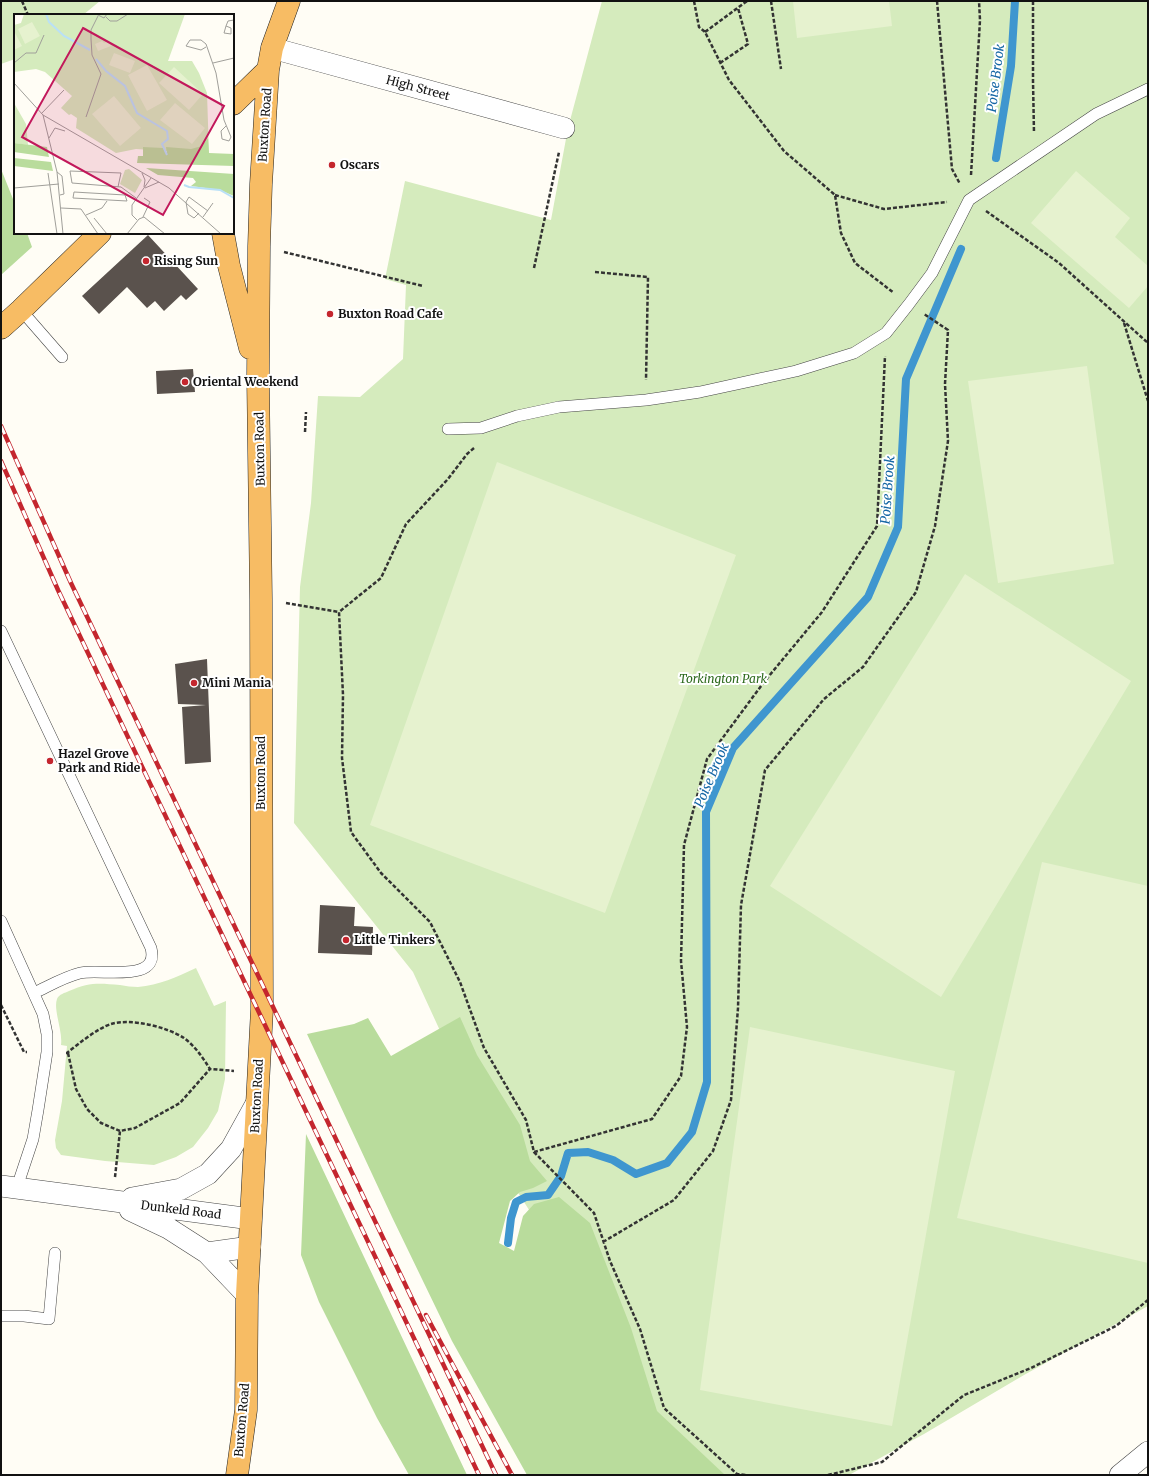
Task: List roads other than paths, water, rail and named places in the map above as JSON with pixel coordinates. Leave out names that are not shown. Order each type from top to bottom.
[{"type":"highway","name":"Buxton Road","points":[[237,1475],[246,1410],[247,1295],[262,1009],[262,599],[258,378],[259,246],[268,70],[272,48],[289,1]]},
{"type":"highway","points":[[234,103],[268,70]]},
{"type":"highway","points":[[1,328],[99,234]]},
{"type":"highway","points":[[223,234],[229,266],[258,378]]},
{"type":"street","name":"High Street","points":[[272,48],[564,128]]},
{"type":"street","name":"Dunkeld Road","points":[[112,1201],[181,1189],[208,1174],[231,1149],[257,1102]]},
{"type":"street","name":"Dunkeld Road","points":[[9,1186],[251,1219]]},
{"type":"street","name":"Dunkeld Road","points":[[112,1201],[168,1228],[207,1253],[247,1295]]},
{"type":"street","points":[[207,1253],[250,1247]]},
{"type":"street","points":[[1120,1475],[1148,1452]]},
{"type":"lane","points":[[448,429],[481,428],[517,416],[559,407],[646,400],[700,392],[796,370],[854,353],[886,332],[909,304],[932,272],[969,200],[1096,114],[1148,89]]},
{"type":"lane","points":[[21,310],[62,357]]},
{"type":"lane","points":[[1,631],[102,842],[151,948],[153,956],[150,963],[145,968],[135,972],[90,971],[68,977],[34,992]]},
{"type":"lane","points":[[1,921],[43,1014],[47,1034],[47,1052],[33,1139],[9,1186]]},
{"type":"lane","points":[[1,1316],[24,1316],[49,1319],[55,1253]]},
{"type":"waterway","name":"Poise Brook","points":[[996,158],[1011,66],[1015,1]]},
{"type":"waterway","name":"Poise Brook","points":[[508,1243],[511,1218],[516,1202],[526,1197],[548,1195],[561,1176],[568,1153],[588,1152],[613,1160],[636,1174],[667,1163],[692,1132],[707,1082],[706,812],[733,748],[868,597],[898,527],[906,379],[961,249]]},
{"type":"railway","points":[[1,426],[71,583],[496,1475]]},
{"type":"railway","points":[[1,461],[58,590],[479,1475]]},
{"type":"railway","points":[[426,1315],[512,1475]]},
{"type":"place","name":"Oscars","points":[[332,165]]},
{"type":"place","name":"Rising Sun","points":[[146,261]]},
{"type":"place","name":"Buxton Road Cafe","points":[[330,314]]},
{"type":"place","name":"Oriental Weekend","points":[[185,382]]},
{"type":"place","name":"Mini Mania","points":[[194,683]]},
{"type":"place","name":"Hazel Grove Park and Ride","points":[[50,761]]},
{"type":"place","name":"Little Tinkers","points":[[346,940]]},
{"type":"park label","name":"Torkington Park","points":[[723,679]]}]
